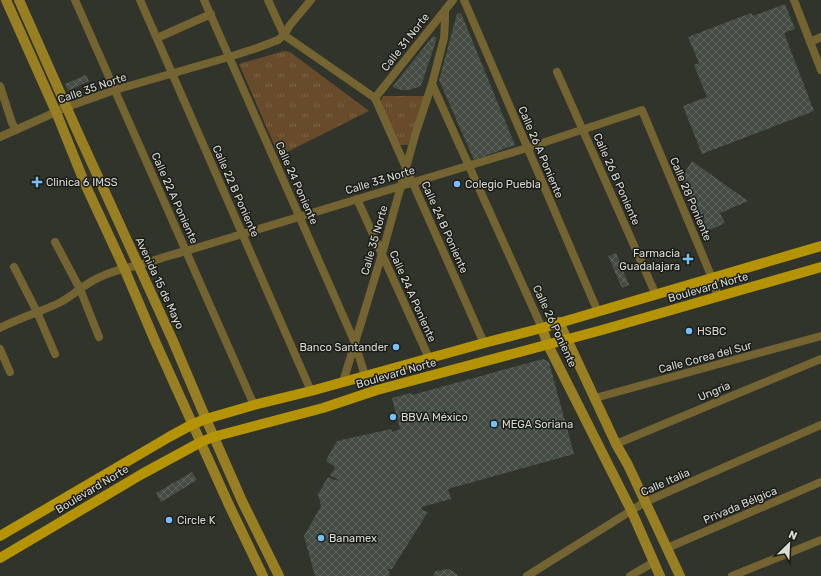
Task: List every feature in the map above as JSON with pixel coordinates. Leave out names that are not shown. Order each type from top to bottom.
[{"type":"main road","points":[[6,0],[153,337],[263,576]]},
{"type":"main road","name":"Avenida 15 de Mayo","points":[[19,0],[173,341],[213,437],[242,501],[280,576]]},
{"type":"main road","name":"Boulevard Norte","points":[[0,536],[193,424],[206,419],[542,328],[821,246]]},
{"type":"main road","name":"Boulevard Norte","points":[[0,558],[142,474],[213,437],[324,408],[377,390],[567,339],[821,267]]},
{"type":"main road","name":"Calle 26 Poniente","points":[[559,322],[680,576]]},
{"type":"main road","name":"Calle 26 Poniente","points":[[542,328],[548,344],[614,473],[660,576]]},
{"type":"main road","points":[[614,473],[628,466]]},
{"type":"street","name":"Calle 22 A Poniente","points":[[76,0],[254,405]]},
{"type":"street","name":"Calle 22 B Poniente","points":[[140,0],[311,391]]},
{"type":"street","name":"Calle 24 Poniente","points":[[204,0],[355,343],[365,376]]},
{"type":"street","points":[[268,0],[284,35],[375,98]]},
{"type":"street","points":[[284,35],[310,0]]},
{"type":"street","name":"Calle 31 Norte","points":[[375,98],[453,0]]},
{"type":"street","name":"Calle 26 A Poniente","points":[[464,0],[598,312]]},
{"type":"street","points":[[794,0],[821,70]]},
{"type":"street","name":"Calle 35 Norte","points":[[343,382],[382,254],[416,132],[432,84],[444,38],[445,10]]},
{"type":"street","points":[[157,38],[211,14]]},
{"type":"street","name":"Calle 35 Norte","points":[[0,137],[67,107],[115,90],[229,57],[278,40],[284,35]]},
{"type":"street","points":[[810,42],[821,37]]},
{"type":"street","name":"Calle 26 B Poniente","points":[[557,72],[656,295]]},
{"type":"street","name":"Calle 26 Poniente","points":[[432,84],[542,328]]},
{"type":"street","points":[[0,86],[12,123],[16,130]]},
{"type":"street","name":"Calle 24 B Poniente","points":[[375,98],[484,343]]},
{"type":"street","name":"Calle 33 Norte","points":[[0,328],[20,318],[64,301],[89,282],[124,268],[186,251],[527,148],[642,110]]},
{"type":"street","name":"Calle 28 Poniente","points":[[642,110],[712,278],[718,296]]},
{"type":"street","name":"Calle 24 A Poniente","points":[[357,199],[428,358]]},
{"type":"street","points":[[55,242],[80,288],[99,337]]},
{"type":"street","points":[[14,268],[37,312],[55,354]]},
{"type":"street","name":"Calle Corea del Sur","points":[[594,398],[821,336]]},
{"type":"street","points":[[0,349],[10,372]]},
{"type":"street","name":"Ungria","points":[[616,444],[821,359]]},
{"type":"street","name":"Calle Italia","points":[[527,576],[645,502],[821,425]]},
{"type":"street","name":"Privada Bélgica","points":[[667,548],[821,482]]},
{"type":"street","points":[[732,576],[821,540]]},
{"type":"street","points":[[630,576],[654,562]]},
{"type":"green space","points":[[284,51],[290,52],[369,111],[279,156],[239,64]]},
{"type":"green space","points":[[383,96],[425,96],[408,145],[400,145],[380,102]]},
{"type":"building","points":[[785,4],[795,29],[784,33],[814,111],[702,154],[683,106],[707,97],[694,65],[699,63],[688,37],[751,13],[753,16]]},
{"type":"building","points":[[461,13],[515,145],[474,160],[439,80],[457,14]]},
{"type":"building","points":[[433,36],[437,38],[421,86],[409,90],[394,88],[393,86]]},
{"type":"building","points":[[86,75],[89,81],[68,91],[65,84]]},
{"type":"building","points":[[692,161],[748,201],[720,213],[725,223],[703,233],[699,223],[701,222],[681,178]]},
{"type":"building","points":[[616,253],[629,285],[622,288],[608,256]]},
{"type":"building","points":[[543,359],[549,362],[574,454],[448,489],[451,499],[421,507],[422,510],[428,512],[392,569],[388,569],[390,576],[315,576],[304,536],[321,506],[318,494],[328,477],[338,481],[330,475],[335,470],[334,466],[326,460],[337,441],[391,429],[392,432],[400,429],[392,398],[411,393],[412,395]]},
{"type":"building","points":[[192,472],[197,480],[161,502],[156,493]]},
{"type":"building","points":[[449,569],[458,576],[433,576],[436,571]]},
{"type":"place","name":"Clinica 6 IMSS","points":[[37,182]]},
{"type":"place","name":"Colegio Puebla","points":[[457,184]]},
{"type":"place","name":"Farmacia Guadalajara","points":[[688,259]]},
{"type":"place","name":"HSBC","points":[[689,331]]},
{"type":"place","name":"Banco Santander","points":[[396,347]]},
{"type":"place","name":"BBVA México","points":[[393,417]]},
{"type":"place","name":"MEGA Soriana","points":[[494,424]]},
{"type":"place","name":"Circle K","points":[[169,520]]},
{"type":"place","name":"Banamex","points":[[321,538]]}]
